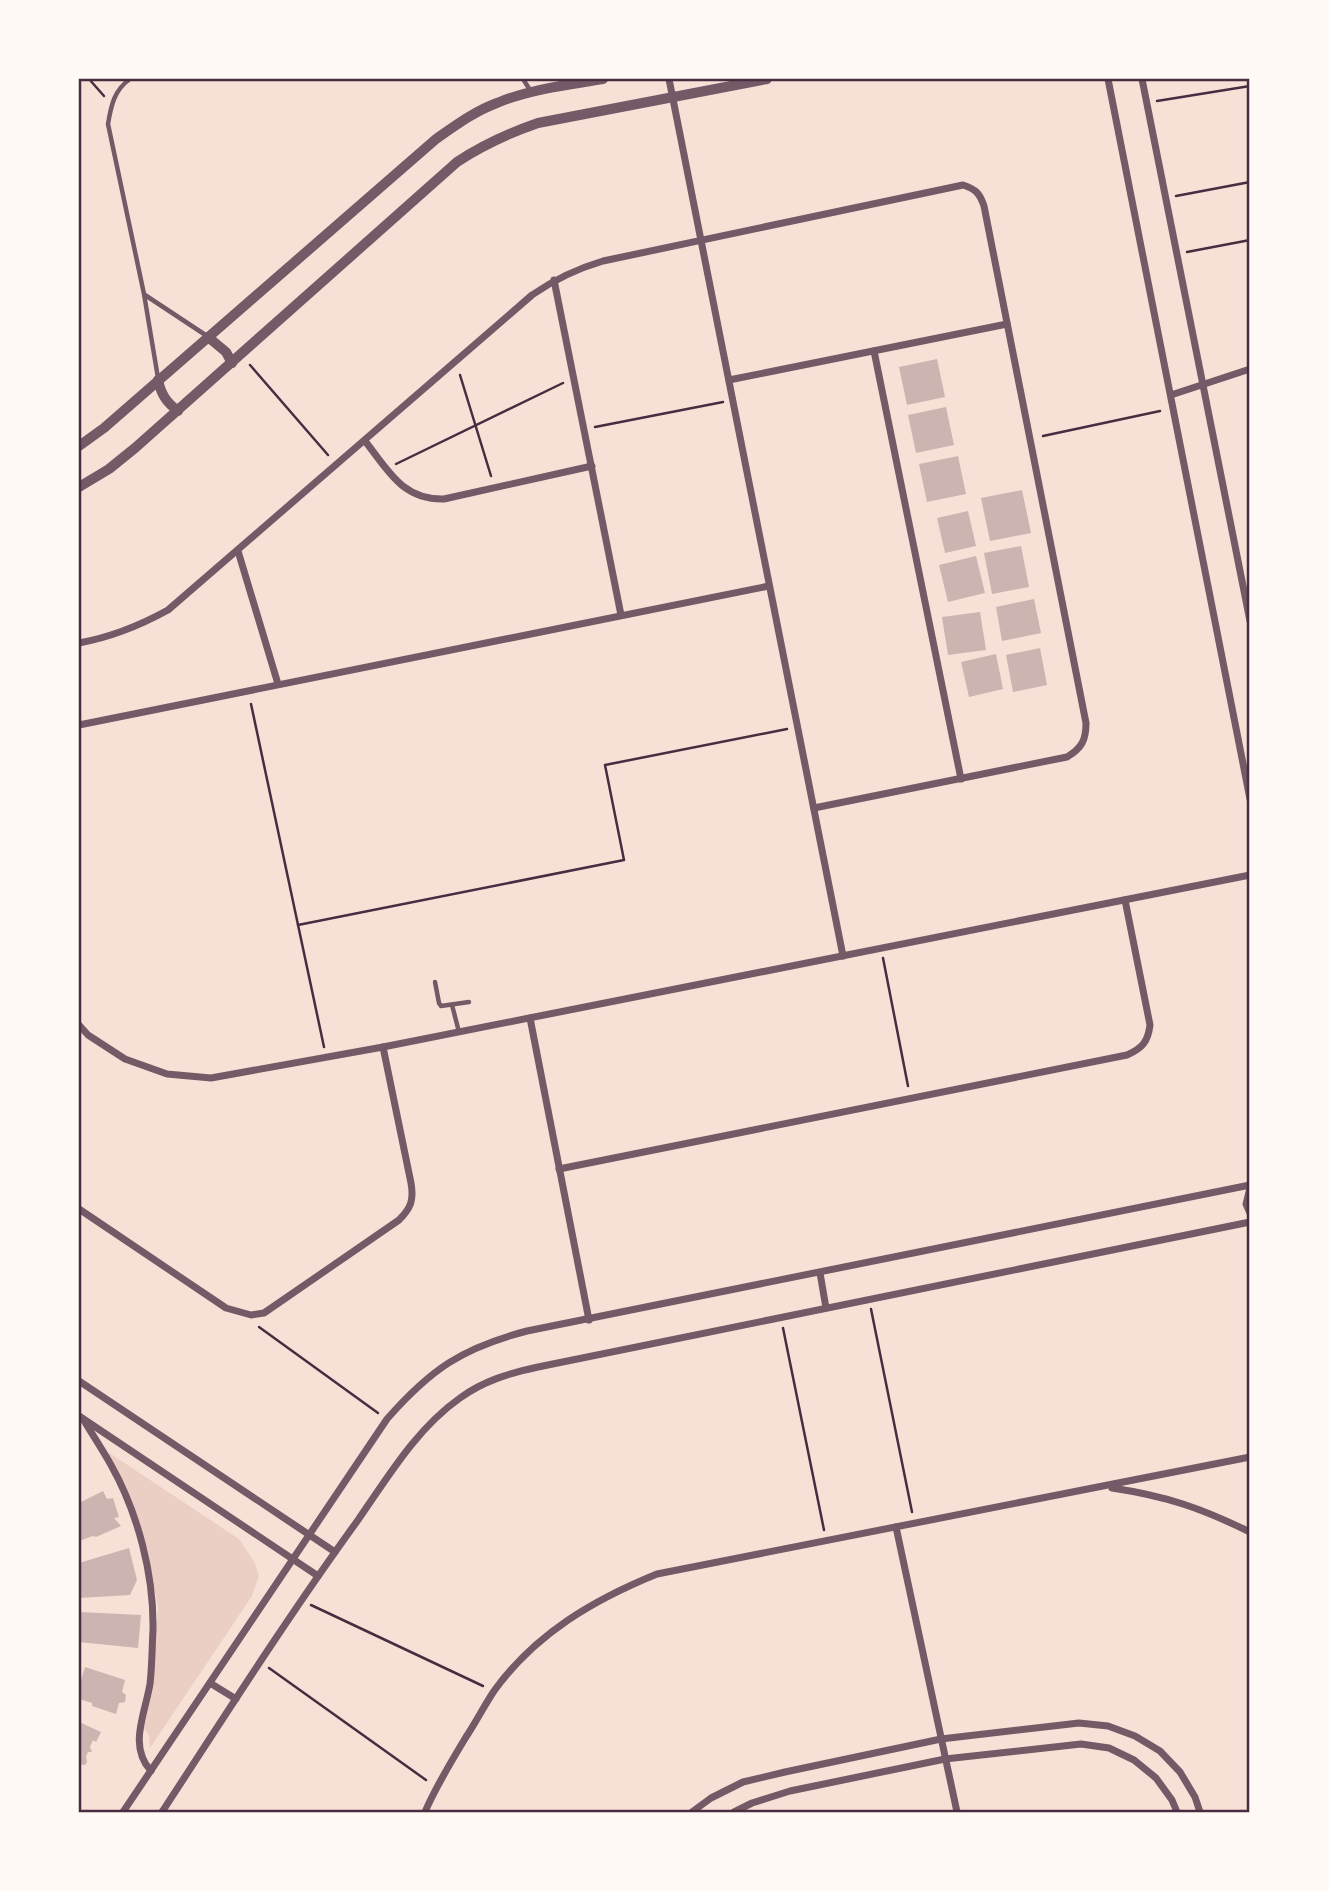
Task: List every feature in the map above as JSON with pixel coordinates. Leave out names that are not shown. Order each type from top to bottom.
[{"type":"street","points":[[79,446],[104,428],[436,139],[465,118],[530,92],[603,79]]},
{"type":"street","points":[[669,79],[843,956]]},
{"type":"street","points":[[79,487],[109,469],[178,411],[457,162],[483,146],[538,123],[767,79]]},
{"type":"street","points":[[1108,79],[1250,799]]},
{"type":"street","points":[[1142,79],[1250,621]]},
{"type":"street","points":[[79,643],[138,627],[168,610],[532,295],[554,280],[576,269],[604,261],[963,186],[974,189],[981,196],[1086,723],[1086,737],[1079,750],[1067,757],[814,808]]},
{"type":"street","points":[[554,280],[621,615]]},
{"type":"street","points":[[729,380],[1007,324]]},
{"type":"street","points":[[208,337],[236,359]]},
{"type":"street","points":[[874,351],[961,779]]},
{"type":"street","points":[[1171,395],[1250,369]]},
{"type":"street","points":[[159,380],[161,393],[167,403],[178,411]]},
{"type":"street","points":[[365,440],[406,490],[430,499],[444,499],[592,466]]},
{"type":"street","points":[[238,551],[278,684]]},
{"type":"street","points":[[79,724],[769,586]]},
{"type":"street","points":[[79,1025],[88,1035],[125,1059],[167,1074],[211,1078],[383,1047],[1250,875]]},
{"type":"street","points":[[559,1169],[1128,1055],[1140,1049],[1149,1038],[1150,1025],[1125,900]]},
{"type":"street","points":[[530,1018],[589,1320]]},
{"type":"street","points":[[79,1209],[226,1308],[251,1315],[264,1313],[399,1220],[409,1210],[414,1197],[383,1047]]},
{"type":"street","points":[[123,1812],[387,1419],[414,1388],[439,1368],[466,1352],[496,1339],[527,1331],[1250,1187],[1246,1204],[1250,1213]]},
{"type":"street","points":[[162,1812],[318,1576],[417,1437],[460,1398],[485,1383],[529,1368],[1250,1222]]},
{"type":"street","points":[[820,1273],[826,1308]]},
{"type":"street","points":[[79,1381],[335,1552]]},
{"type":"street","points":[[81,1418],[318,1576]]},
{"type":"street","points":[[81,1418],[112,1467],[134,1518],[148,1572],[152,1642],[150,1683],[138,1738],[139,1751],[144,1763],[151,1770]]},
{"type":"street","points":[[425,1812],[436,1787],[494,1692],[538,1642],[574,1614],[615,1591],[657,1574],[1250,1457]]},
{"type":"street","points":[[1104,1487],[1158,1495],[1209,1512],[1250,1532]]},
{"type":"street","points":[[896,1527],[957,1812]]},
{"type":"street","points":[[210,1683],[236,1699]]},
{"type":"street","points":[[692,1812],[711,1798],[743,1782],[941,1739],[1079,1723],[1108,1726],[1135,1735],[1160,1751],[1180,1772],[1195,1797],[1200,1812]]},
{"type":"street","points":[[734,1812],[752,1803],[790,1791],[945,1759],[1081,1744],[1109,1748],[1134,1760],[1156,1778],[1177,1812]]},
{"type":"street","points":[[169,1802],[169,1812]]},
{"type":"lane","points":[[130,79],[122,84],[111,103],[108,124],[159,380]]},
{"type":"lane","points":[[523,79],[530,92]]},
{"type":"lane","points":[[144,294],[208,337]]},
{"type":"lane","points":[[435,982],[440,1005],[469,1002]]},
{"type":"lane","points":[[452,1005],[459,1032]]},
{"type":"path","points":[[89,79],[111,103]]},
{"type":"path","points":[[1147,103],[1250,86]]},
{"type":"path","points":[[1166,198],[1250,182]]},
{"type":"path","points":[[1177,254],[1250,240]]},
{"type":"path","points":[[236,359],[337,465]]},
{"type":"path","points":[[456,362],[495,487]]},
{"type":"path","points":[[387,468],[574,378]]},
{"type":"path","points":[[584,430],[733,400]]},
{"type":"path","points":[[1030,439],[1173,408]]},
{"type":"path","points":[[248,690],[326,1058]]},
{"type":"path","points":[[298,925],[624,860],[605,765],[797,727]]},
{"type":"path","points":[[881,948],[911,1098]]},
{"type":"path","points":[[869,1299],[914,1523]]},
{"type":"path","points":[[251,1315],[265,1332],[387,1419]]},
{"type":"path","points":[[781,1317],[826,1541]]},
{"type":"path","points":[[302,1601],[494,1692]]},
{"type":"path","points":[[260,1662],[436,1787]]},
{"type":"shaded area","points":[[108,1452],[239,1539],[255,1563],[259,1576],[252,1596],[150,1748],[149,1735],[143,1727],[152,1685],[158,1607],[149,1559]]},
{"type":"building","points":[[937,359],[945,397],[907,405],[899,367]]},
{"type":"building","points":[[946,407],[954,445],[916,453],[908,415]]},
{"type":"building","points":[[958,456],[966,494],[927,502],[919,464]]},
{"type":"building","points":[[1022,490],[1031,533],[990,541],[981,498]]},
{"type":"building","points":[[968,511],[976,546],[945,553],[937,518]]},
{"type":"building","points":[[1021,546],[1029,587],[992,594],[984,553]]},
{"type":"building","points":[[976,556],[985,593],[948,602],[939,565]]},
{"type":"building","points":[[1034,599],[1041,633],[1002,641],[996,607]]},
{"type":"building","points":[[980,612],[986,650],[948,655],[942,617]]},
{"type":"building","points":[[1040,648],[1047,685],[1013,692],[1006,655]]},
{"type":"building","points":[[996,654],[1003,689],[969,697],[961,662]]},
{"type":"building","points":[[103,1491],[107,1499],[113,1498],[119,1517],[114,1518],[121,1526],[79,1541],[79,1503]]},
{"type":"building","points":[[129,1548],[137,1580],[130,1595],[79,1598],[79,1563]]},
{"type":"building","points":[[79,1612],[141,1615],[138,1648],[79,1642]]},
{"type":"building","points":[[85,1667],[125,1680],[122,1692],[126,1695],[125,1702],[119,1703],[116,1714],[79,1699],[79,1687]]},
{"type":"building","points":[[79,1722],[101,1732],[96,1742],[93,1740],[90,1747],[92,1752],[88,1752],[85,1765],[79,1764]]}]
